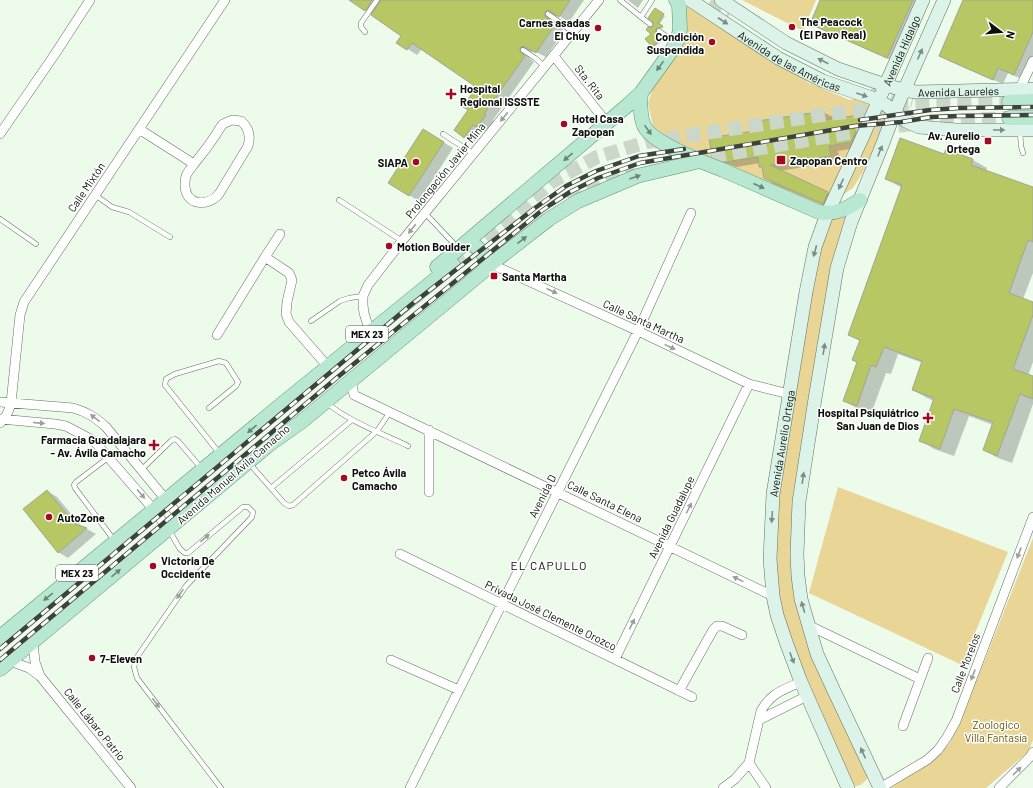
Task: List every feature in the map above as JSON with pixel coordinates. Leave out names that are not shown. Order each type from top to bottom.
[{"type":"main road","name":"Avenida de las Américas","points":[[721,0],[786,43],[838,69],[885,85]]},
{"type":"main road","name":"Avenida Hidalgo","points":[[878,100],[923,0]]},
{"type":"main road","name":"Avenida Hidalgo","points":[[895,111],[944,0]]},
{"type":"main road","name":"Avenida de las Américas","points":[[683,1],[778,58],[823,82],[878,100],[895,111]]},
{"type":"main road","points":[[282,404],[287,394],[323,361],[368,326],[463,246],[641,93],[676,44],[680,29],[683,1]]},
{"type":"main road","name":"Avenida Laureles","points":[[885,85],[916,92],[1033,89]]},
{"type":"main road","points":[[641,93],[640,109],[646,129],[652,136],[666,145],[700,162],[723,170],[819,212],[827,214],[841,211],[860,200]]},
{"type":"main road","name":"Avenida Aurelio Ortega","points":[[848,788],[804,689],[783,635],[773,596],[770,558],[773,494],[810,267],[815,247],[827,214],[878,100]]},
{"type":"main road","name":"Avenida Laureles","points":[[1009,102],[1033,101]]},
{"type":"main road","points":[[880,788],[817,654],[801,599],[798,576],[797,554],[799,502],[837,268],[851,222],[895,111],[906,121],[919,127],[956,130],[1033,130]]},
{"type":"main road","points":[[1008,118],[1033,118]]},
{"type":"main road","points":[[270,444],[301,422],[488,267],[549,219],[578,201],[637,176],[700,162]]},
{"type":"main road","points":[[463,246],[475,245],[483,253],[488,267]]},
{"type":"main road","name":"Avenida Manuel Ávila Camacho","points":[[0,637],[453,265]]},
{"type":"main road","name":"Avenida Manuel Ávila Camacho","points":[[5,665],[270,444],[301,415],[465,279]]},
{"type":"street","points":[[0,134],[56,54],[90,0]]},
{"type":"street","name":"Calle Mixtón","points":[[12,403],[20,315],[24,302],[225,0]]},
{"type":"street","name":"Prolongación Javier Mina","points":[[363,296],[368,285],[425,212],[599,0]]},
{"type":"street","name":"Sta. Rita","points":[[554,56],[607,123]]},
{"type":"street","points":[[1019,90],[1033,61]]},
{"type":"street","points":[[232,120],[237,120],[245,124],[249,133],[248,146],[219,194],[216,198],[208,202],[194,201],[187,194],[185,179],[187,173],[194,164],[223,124],[232,120]]},
{"type":"street","points":[[139,129],[194,164]]},
{"type":"street","name":"Avenida D","points":[[410,788],[638,331],[691,213]]},
{"type":"street","points":[[217,335],[280,234]]},
{"type":"street","points":[[265,257],[289,273],[292,280],[286,302],[286,314],[289,322],[323,361]]},
{"type":"street","name":"Calle Santa Martha","points":[[488,267],[638,331],[748,384],[789,394]]},
{"type":"street","points":[[363,296],[364,313],[368,326]]},
{"type":"street","name":"Calle Santa Elena","points":[[351,380],[354,395],[773,596]]},
{"type":"street","name":"Avenida Guadalupe","points":[[615,659],[748,384]]},
{"type":"street","points":[[0,402],[73,408],[92,415],[106,427],[182,518]]},
{"type":"street","points":[[1,421],[9,412],[12,403]]},
{"type":"street","points":[[1,421],[66,426],[94,440],[154,510],[168,529]]},
{"type":"street","points":[[429,430],[429,492]]},
{"type":"street","name":"Calle Morelos","points":[[880,788],[927,760],[938,750],[947,737],[956,721],[1033,517]]},
{"type":"street","name":"Privada José Clemente Orozco","points":[[400,554],[692,697]]},
{"type":"street","points":[[808,625],[920,679]]},
{"type":"street","points":[[679,691],[713,630],[717,626],[722,626],[742,635]]},
{"type":"street","name":"Calle Lábaro Patrio","points":[[33,642],[35,662],[40,676]]},
{"type":"street","points":[[903,726],[928,658]]},
{"type":"street","points":[[391,660],[459,690]]},
{"type":"street","name":"Calle Lábaro Patrio","points":[[5,665],[29,668],[40,676],[131,788]]},
{"type":"street","points":[[723,788],[735,779],[749,763],[761,711],[765,704],[774,694],[804,689]]},
{"type":"street","points":[[759,720],[804,689]]},
{"type":"street","points":[[1000,788],[1030,758],[1033,752]]},
{"type":"street","points":[[749,763],[766,788]]},
{"type":"lane","points":[[366,32],[361,27],[361,23],[377,0]]},
{"type":"lane","points":[[620,0],[650,24]]},
{"type":"lane","points":[[641,17],[652,0]]},
{"type":"lane","points":[[548,14],[573,32]]},
{"type":"lane","points":[[659,31],[676,44]]},
{"type":"lane","points":[[523,50],[545,67]]},
{"type":"lane","points":[[1019,130],[1023,153]]},
{"type":"lane","points":[[444,134],[474,154]]},
{"type":"lane","points":[[95,196],[112,207],[129,212],[170,237]]},
{"type":"lane","points":[[339,200],[402,241]]},
{"type":"lane","points":[[425,212],[463,246]]},
{"type":"lane","points":[[0,220],[36,244]]},
{"type":"lane","points":[[311,321],[340,301],[363,296]]},
{"type":"lane","points":[[209,408],[236,386],[238,382],[226,363],[219,361],[175,374],[166,379],[165,385],[221,455]]},
{"type":"lane","points":[[324,402],[352,420],[408,446]]},
{"type":"lane","points":[[248,462],[284,503],[289,506],[293,505],[377,431],[390,412]]},
{"type":"lane","points":[[271,488],[352,420]]},
{"type":"lane","points":[[141,470],[172,440],[175,439],[203,470]]},
{"type":"lane","points":[[109,457],[74,485],[116,542]]},
{"type":"lane","points":[[168,529],[180,549],[185,553],[243,507],[248,507],[253,512],[252,517],[186,586],[137,657],[134,667],[137,678],[221,788]]},
{"type":"green space","points":[[742,0],[816,0],[803,31]]},
{"type":"green space","points":[[687,7],[691,7],[804,76],[807,82],[850,100],[862,97],[872,104],[825,209],[727,168],[663,134],[653,126],[648,103],[655,82]]},
{"type":"green space","points":[[879,110],[888,114],[863,172],[853,188],[841,196]]},
{"type":"green space","points":[[846,216],[836,255],[811,405],[797,597],[869,777],[861,785],[851,787],[811,698],[777,602],[773,544],[794,380],[825,221]]},
{"type":"green space","points":[[838,487],[1008,552],[962,665],[809,593]]},
{"type":"green space","name":"Zoologico Villa Fantasía","points":[[1033,538],[1033,740],[1028,752],[986,788],[891,788],[932,760],[949,744],[960,723]]},
{"type":"building","points":[[349,0],[372,0],[365,11]]},
{"type":"building","points":[[381,0],[570,0],[559,17],[548,10],[545,12],[545,16],[554,23],[554,26],[536,53],[524,46],[520,48],[520,52],[525,56],[484,114],[486,115],[477,127],[473,125],[464,138],[454,130],[468,110],[463,107],[476,87],[412,43],[407,50],[396,43],[401,36],[371,15]]},
{"type":"building","points":[[820,0],[913,0],[887,58],[810,24]]},
{"type":"building","points":[[963,0],[1033,0],[1033,32],[1014,75],[998,68],[993,80],[939,56]]},
{"type":"building","points":[[655,8],[664,14],[658,23],[663,26],[655,30],[657,34],[656,36],[660,40],[652,47],[645,39],[651,34],[646,30],[648,27],[652,27],[654,25],[648,18]]},
{"type":"building","name":"Zapopan Centro","points":[[824,111],[825,120],[859,115],[860,122],[851,142],[829,146],[831,156],[770,165],[828,192],[823,204],[764,178],[762,167],[759,167],[758,157],[726,162],[712,157],[709,138],[754,131],[752,122]]},
{"type":"building","name":"SIAPA","points":[[423,129],[444,142],[409,196],[388,183]]},
{"type":"building","points":[[900,138],[944,154],[946,149],[973,159],[971,165],[1033,187],[1033,242],[1028,240],[1009,293],[1033,302],[1033,315],[1013,369],[1033,376],[1033,399],[1020,394],[997,456],[983,450],[993,422],[954,409],[940,449],[919,441],[934,398],[912,390],[922,361],[884,347],[876,367],[871,365],[857,406],[843,401],[857,362],[852,360],[860,340],[848,335],[902,185],[885,179]]},
{"type":"building","name":"AutoZone","points":[[47,490],[75,524],[87,528],[58,553],[23,509]]},
{"type":"tunnel","points":[[711,0],[731,12]]},
{"type":"tunnel","points":[[872,87],[913,101]]},
{"type":"tunnel","points":[[453,265],[553,181],[597,157],[647,142],[828,114],[925,104],[1009,102]]},
{"type":"tunnel","points":[[691,160],[860,131],[927,122],[1009,118]]},
{"type":"tunnel","points":[[569,200],[586,190],[635,170]]},
{"type":"railway","points":[[860,120],[930,110],[1033,107]]},
{"type":"railway","points":[[0,660],[339,376],[540,212],[570,192],[598,178],[640,163],[855,126],[901,122],[931,117],[1033,115]]},
{"type":"railway","points":[[0,649],[412,304],[535,208],[566,186],[596,171],[639,156],[684,149]]},
{"type":"place","name":"The Peacock (El Pavo Real)","points":[[792,27]]},
{"type":"place","name":"Carnes asadas El Chuy","points":[[598,28]]},
{"type":"place","name":"Condición Suspendida","points":[[712,42]]},
{"type":"place","name":"Hospital Regional ISSSTE","points":[[451,94]]},
{"type":"place","name":"Hotel Casa Zapopan","points":[[564,124]]},
{"type":"place","name":"Av. Aurelio Ortega","points":[[988,141]]},
{"type":"place","name":"Zapopan Centro","points":[[781,160]]},
{"type":"place","name":"SIAPA","points":[[416,162]]},
{"type":"place","name":"Motion Boulder","points":[[389,246]]},
{"type":"place","name":"Santa Martha","points":[[494,276]]},
{"type":"place","name":"Hospital Psiquiátrico San Juan de Dios","points":[[928,418]]},
{"type":"place","name":"Farmacia Guadalajara - Av. Ávila Camacho","points":[[154,445]]},
{"type":"place","name":"Petco Ávila Camacho","points":[[344,478]]},
{"type":"place","name":"AutoZone","points":[[49,517]]},
{"type":"place","name":"Victoria De Occidente","points":[[153,566]]},
{"type":"place","name":"7-Eleven","points":[[92,658]]},
{"type":"district","name":"EL CAPULLO","points":[[549,565]]}]
